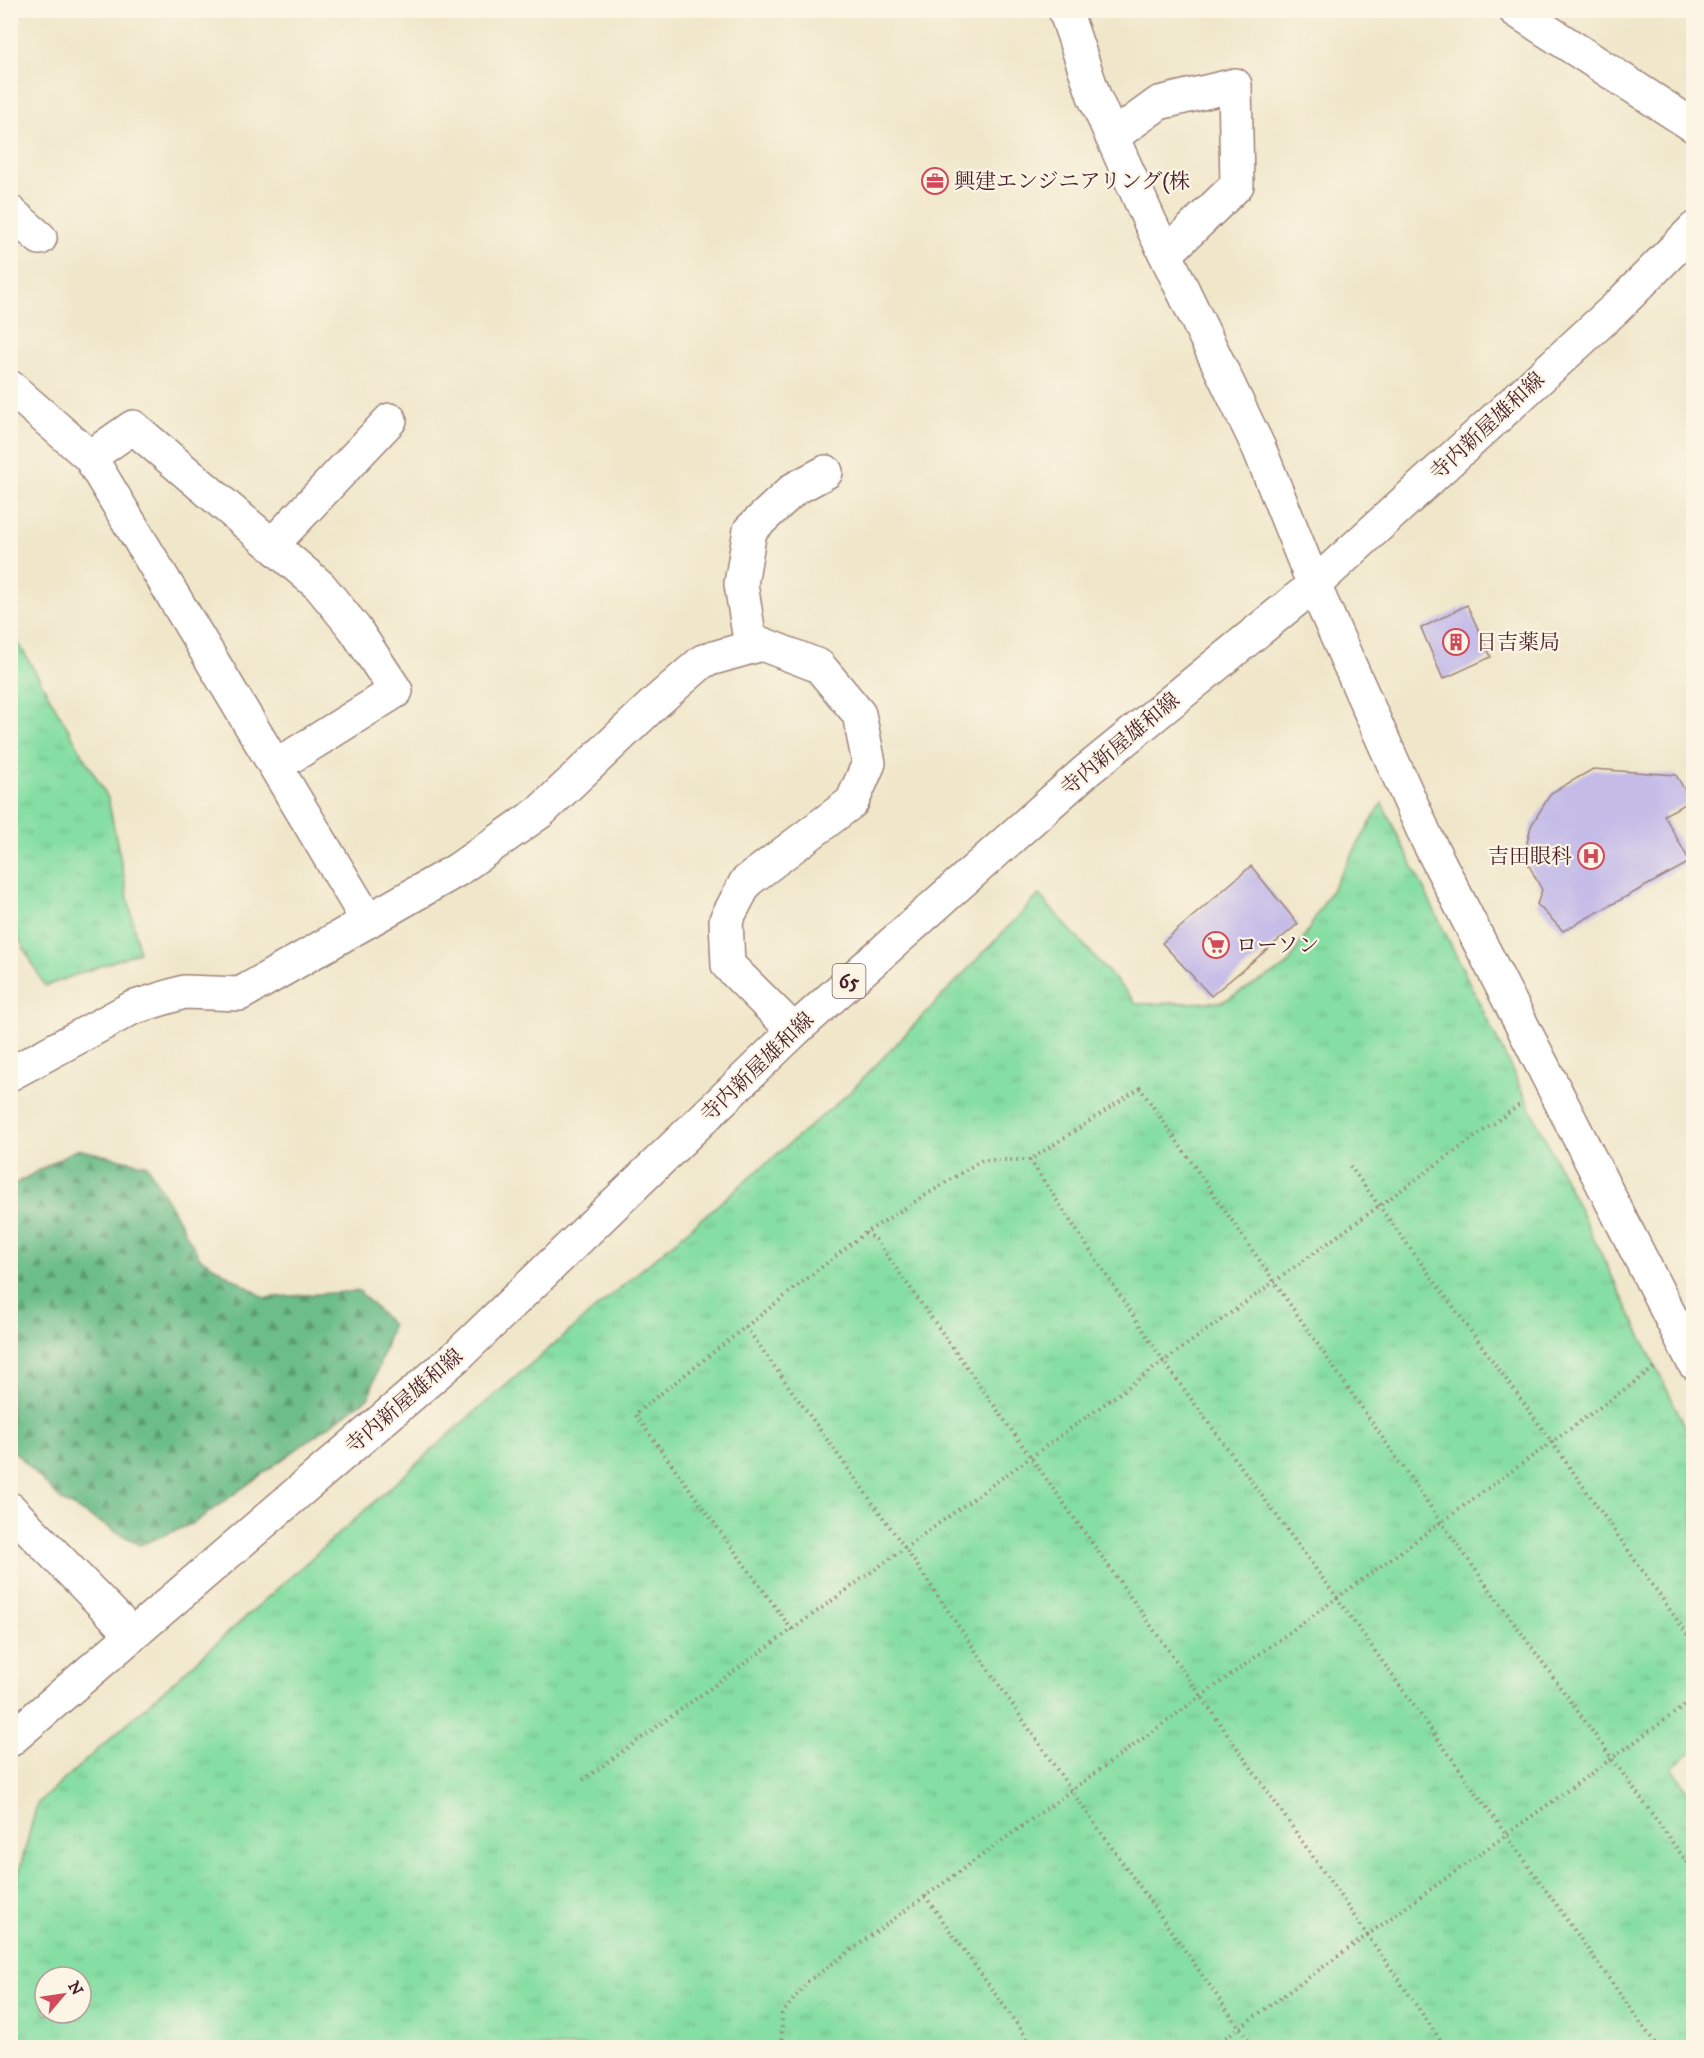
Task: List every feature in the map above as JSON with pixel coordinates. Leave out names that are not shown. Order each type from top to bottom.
[{"type":"street","points":[[1065,10],[1094,96],[1166,254],[1259,448],[1314,585],[1427,838],[1689,1354]]},
{"type":"street","points":[[1515,10],[1694,126]]},
{"type":"street","points":[[1112,136],[1158,103],[1235,85],[1237,185],[1166,254]]},
{"type":"street","points":[[10,212],[40,238]]},
{"type":"street","name":"寺内新屋雄和線","points":[[10,1740],[458,1355],[794,1031],[1085,772],[1314,585],[1617,307],[1694,229]]},
{"type":"street","points":[[10,387],[90,457],[368,921]]},
{"type":"street","points":[[272,545],[390,420]]},
{"type":"street","points":[[90,457],[133,427],[320,586],[355,629],[396,691],[276,766]]},
{"type":"street","points":[[751,648],[741,584],[750,530],[794,489],[825,472]]},
{"type":"street","points":[[10,1074],[132,1008],[184,992],[240,994],[458,870],[540,812],[656,702],[703,661],[762,644],[819,666],[859,714],[869,763],[852,802],[746,882],[726,920],[729,965],[794,1031]]},
{"type":"street","points":[[10,1509],[132,1634]]},
{"type":"path","points":[[583,1780],[1551,1081]]},
{"type":"path","points":[[792,1630],[635,1414],[864,1233],[982,1160],[1030,1160],[1140,1088],[1441,1522],[1694,1872]]},
{"type":"path","points":[[1030,1160],[1164,1362],[1337,1598],[1655,2043]]},
{"type":"path","points":[[1350,1166],[1552,1442],[1694,1644]]},
{"type":"path","points":[[864,1233],[876,1240],[1201,1696],[1446,2048]]},
{"type":"path","points":[[746,1327],[905,1548],[1071,1790],[1254,2048]]},
{"type":"path","points":[[782,2045],[782,2014],[807,1982],[1552,1442],[1689,1354]]},
{"type":"path","points":[[1211,2048],[1694,1699]]},
{"type":"path","points":[[925,1896],[1034,2048]]},
{"type":"green space","points":[[11,630],[108,798],[139,952],[45,986],[11,925]]},
{"type":"green space","points":[[1382,803],[1693,1443],[1693,1750],[1672,1767],[1693,1800],[1693,2047],[11,2047],[11,1902],[37,1804],[470,1416],[850,1092],[1039,895],[1137,1004],[1222,1002],[1287,966]]},
{"type":"green space","points":[[77,1149],[147,1165],[200,1258],[265,1298],[359,1291],[392,1325],[369,1397],[194,1523],[140,1545],[62,1501],[11,1448],[11,1186]]},
{"type":"building","name":"日吉薬局","points":[[1467,605],[1491,657],[1443,679],[1421,628]]},
{"type":"building","name":"吉田眼科","points":[[1593,769],[1676,775],[1691,801],[1664,815],[1690,862],[1563,931],[1537,904],[1542,890],[1524,856],[1531,826],[1551,793]]},
{"type":"building","points":[[1251,866],[1298,924],[1211,996],[1162,943]]},
{"type":"place","name":"興建エンジニアリング(株","points":[[935,181]]},
{"type":"place","name":"日吉薬局","points":[[1456,642]]},
{"type":"place","name":"吉田眼科","points":[[1591,856]]},
{"type":"place","name":"ローソン","points":[[1216,945]]}]
